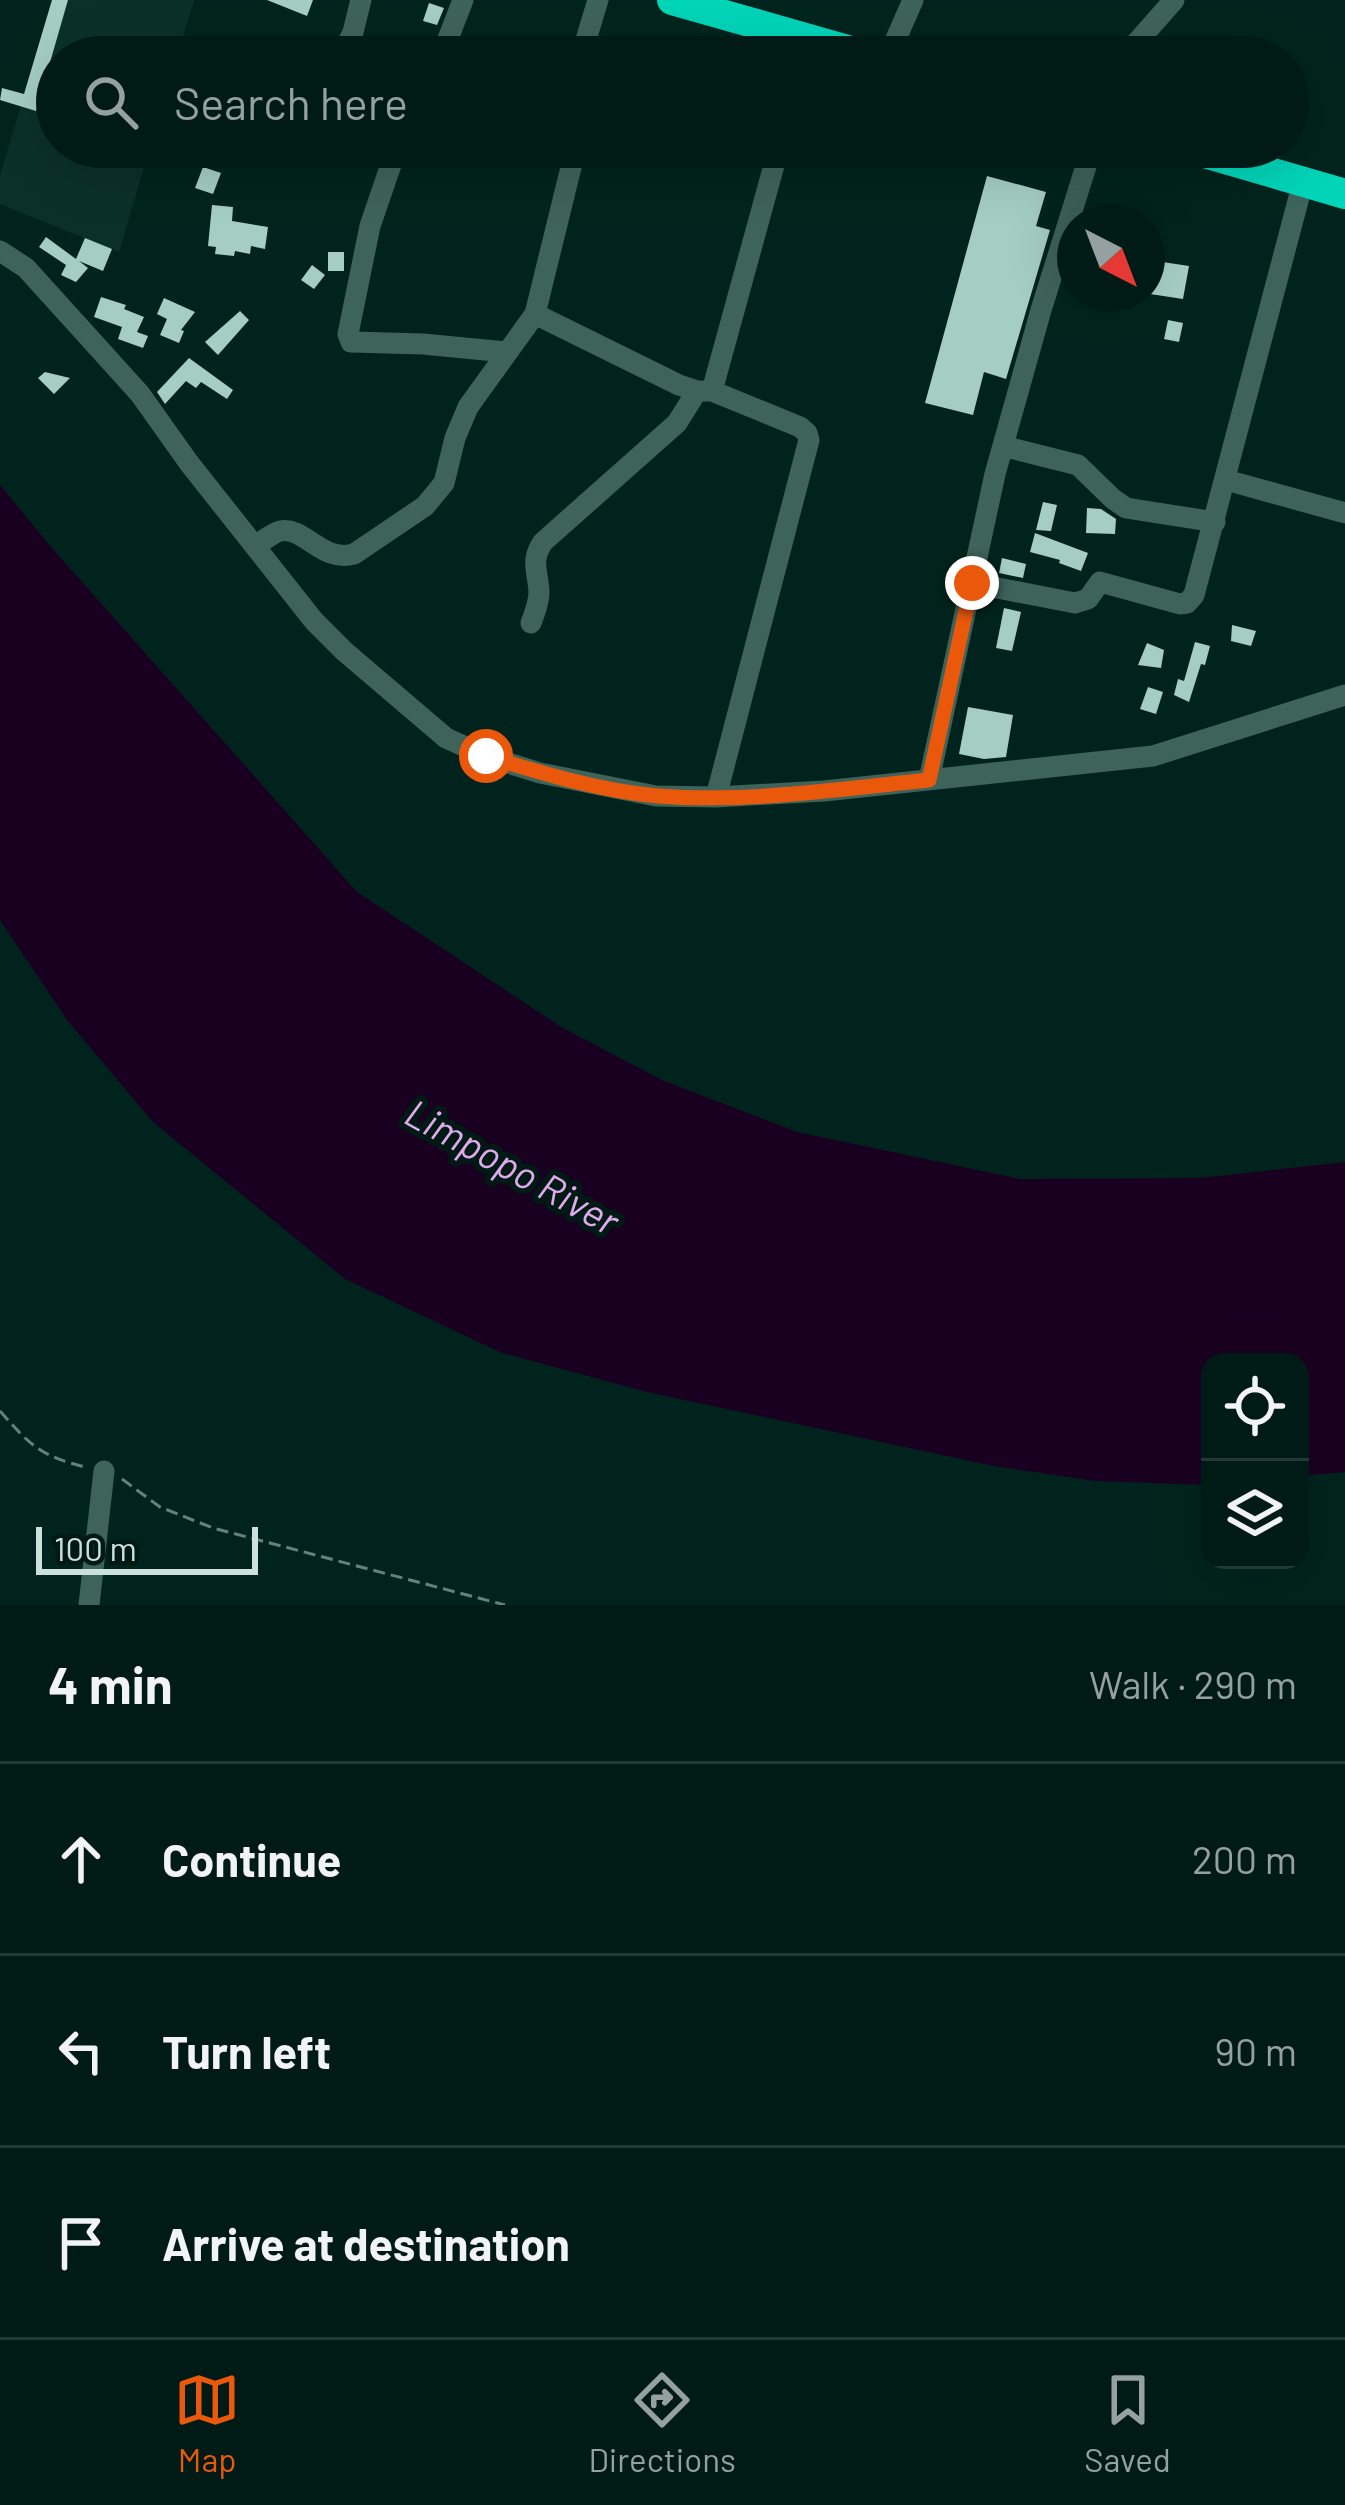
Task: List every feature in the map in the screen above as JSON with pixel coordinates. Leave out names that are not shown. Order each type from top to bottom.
[{"type":"highway","points":[[673,0],[773,36]]},
{"type":"highway","points":[[1255,168],[1345,194]]},
{"type":"street","points":[[351,36],[361,0]]},
{"type":"street","points":[[449,36],[463,0]]},
{"type":"street","points":[[587,36],[598,0]]},
{"type":"street","points":[[897,36],[913,0]]},
{"type":"street","points":[[1142,36],[1174,0]]},
{"type":"street","points":[[390,168],[370,226],[348,334],[351,342],[506,352]]},
{"type":"street","points":[[255,546],[278,531],[289,531],[330,555],[354,554],[425,506],[444,483],[468,407],[535,314],[571,168]]},
{"type":"street","points":[[531,622],[539,588],[533,568],[543,542],[677,423],[705,391],[773,168]]},
{"type":"street","points":[[929,780],[1003,446],[1085,168]]},
{"type":"street","points":[[972,583],[1082,603],[1100,582],[1180,604],[1194,595],[1303,182]]},
{"type":"street","points":[[0,251],[26,268],[140,394],[314,620],[446,738],[486,756],[656,796],[824,791],[1153,756],[1345,695]]},
{"type":"street","points":[[535,314],[679,385],[807,433],[809,440],[716,797]]},
{"type":"street","points":[[1003,446],[1078,465],[1126,508],[1215,522]]},
{"type":"street","points":[[1226,480],[1345,513]]},
{"type":"street","points":[[89,1605],[104,1471]]},
{"type":"path","points":[[0,1412],[26,1441],[54,1460],[104,1471],[129,1482],[160,1507],[213,1528],[505,1605]]},
{"type":"shaded area","points":[[52,0],[194,0],[183,36],[41,36]]},
{"type":"shaded area","points":[[36,54],[36,168],[144,168],[119,252],[0,204],[0,176]]},
{"type":"water","name":"Limpopo River","points":[[0,485],[357,892],[563,1028],[664,1081],[797,1132],[1020,1179],[1200,1178],[1345,1162],[1345,1472],[1309,1475],[1309,1353],[1201,1353],[1201,1485],[1095,1481],[994,1466],[647,1392],[502,1353],[345,1279],[153,1122],[67,1020],[0,920]]},
{"type":"building","points":[[52,0],[68,0],[58,36],[41,36]]},
{"type":"building","points":[[267,0],[313,0],[307,16]]},
{"type":"building","points":[[429,3],[444,8],[437,25],[423,21]]},
{"type":"building","points":[[36,54],[36,111],[0,100],[2,88],[24,94]]},
{"type":"building","points":[[203,168],[221,173],[213,194],[195,188]]},
{"type":"building","points":[[987,176],[1046,192],[1036,226],[1050,230],[1006,379],[984,372],[973,415],[925,403]]},
{"type":"building","points":[[212,205],[233,207],[232,221],[268,227],[265,249],[251,246],[250,254],[215,254],[216,247],[208,246]]},
{"type":"building","points":[[46,237],[76,259],[85,238],[112,249],[103,271],[79,261],[88,268],[76,282],[61,275],[66,265],[39,247]]},
{"type":"building","points":[[328,252],[344,252],[344,271],[328,271]]},
{"type":"building","points":[[1165,262],[1189,266],[1183,299],[1165,296]]},
{"type":"building","points":[[312,265],[325,275],[314,289],[301,280]]},
{"type":"building","points":[[101,297],[144,317],[137,332],[148,336],[143,348],[118,339],[122,327],[94,317]]},
{"type":"building","points":[[164,298],[195,312],[181,330],[179,343],[160,335],[167,319],[157,314]]},
{"type":"building","points":[[240,311],[249,320],[218,355],[205,342]]},
{"type":"building","points":[[1168,320],[1183,323],[1179,342],[1164,339]]},
{"type":"building","points":[[189,358],[233,390],[227,399],[201,382],[196,388],[186,381],[165,404],[157,392]]},
{"type":"building","points":[[45,372],[70,378],[54,394],[38,378]]},
{"type":"building","points":[[1043,502],[1057,505],[1051,531],[1036,530]]},
{"type":"building","points":[[1087,508],[1101,509],[1116,519],[1115,534],[1086,533]]},
{"type":"building","points":[[1035,533],[1088,553],[1081,571],[1030,552]]},
{"type":"building","points":[[1002,558],[1026,564],[1023,578],[999,573]]},
{"type":"building","points":[[1004,608],[1021,612],[1012,651],[996,648]]},
{"type":"building","points":[[1232,625],[1256,631],[1251,646],[1231,641]]},
{"type":"building","points":[[1195,642],[1210,646],[1189,702],[1174,695],[1178,679],[1184,681]]},
{"type":"building","points":[[1147,643],[1164,650],[1161,668],[1138,665]]},
{"type":"building","points":[[1148,687],[1163,692],[1156,714],[1140,709]]},
{"type":"building","points":[[968,707],[1013,715],[1006,757],[959,754]]},
{"type":"route","points":[[486,756],[656,796],[752,796],[929,780],[972,583]]}]
